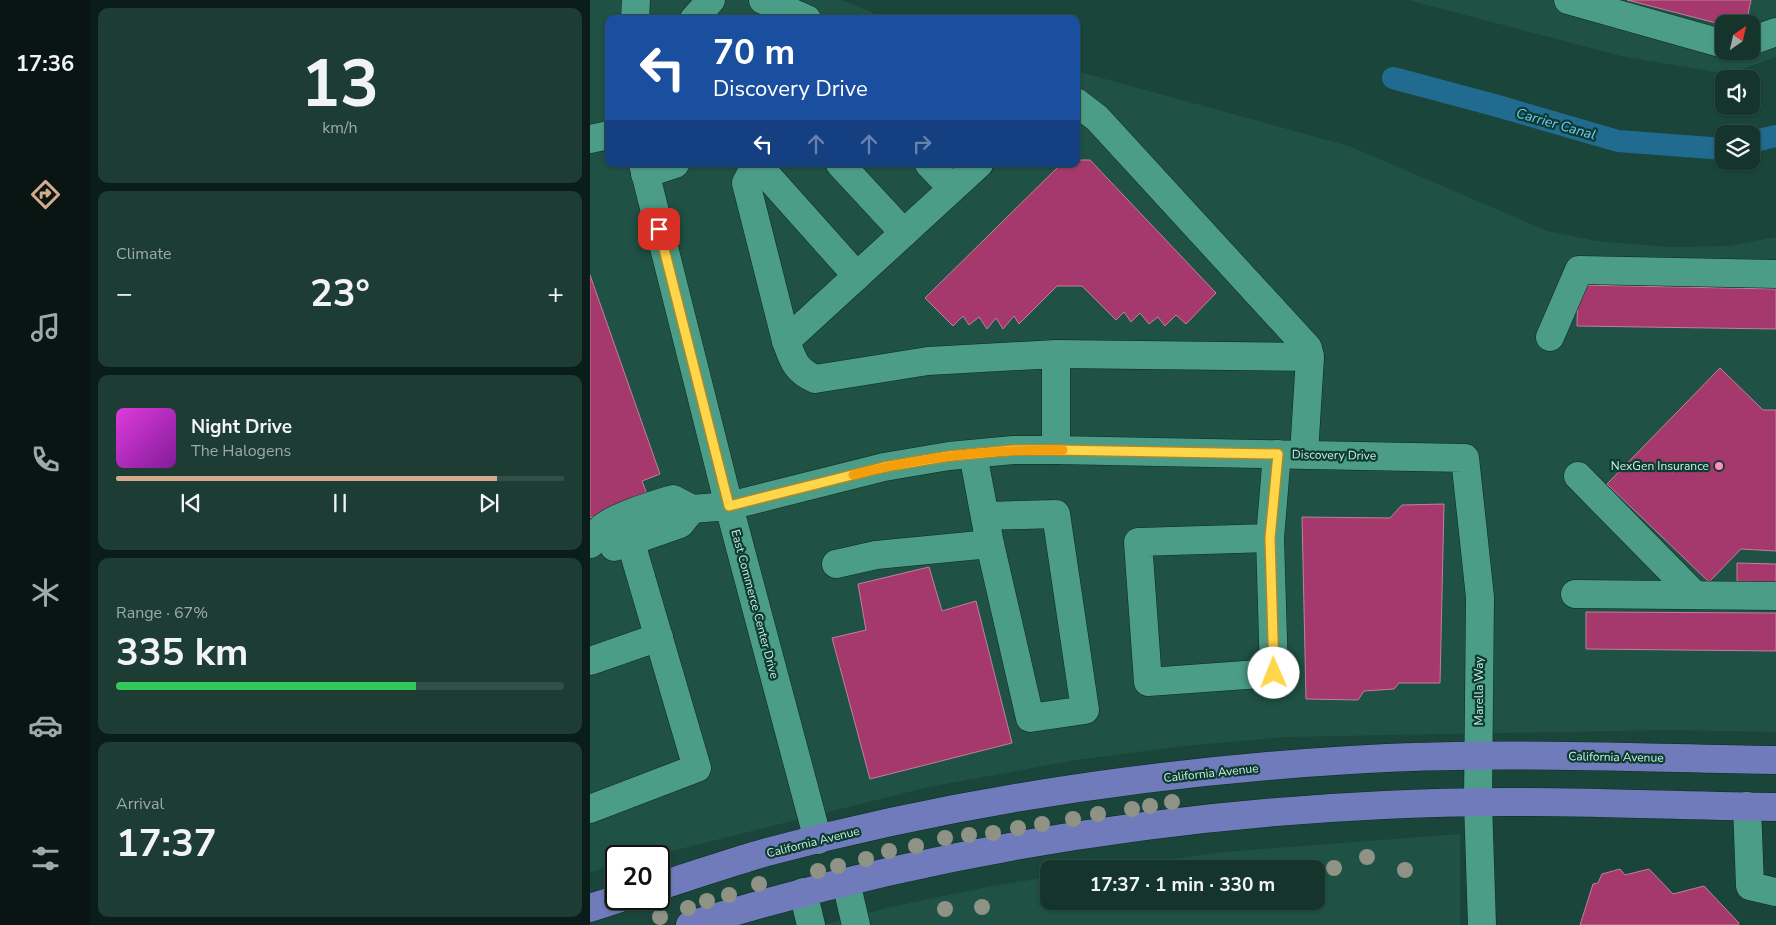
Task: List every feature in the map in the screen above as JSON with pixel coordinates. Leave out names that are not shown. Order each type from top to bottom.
[{"type":"main road","name":"California Avenue","points":[[670,883],[766,853],[926,816],[1032,795],[1159,778],[1351,760],[1478,756],[1776,760]]},
{"type":"main road","points":[[690,925],[803,892],[976,852],[1141,826],[1304,810],[1478,802],[1776,807]]},
{"type":"main road","points":[[590,908],[605,903]]},
{"type":"street","points":[[635,15],[636,0]]},
{"type":"street","points":[[698,15],[711,0]]},
{"type":"street","points":[[763,0],[792,15]]},
{"type":"street","points":[[1568,0],[1715,41]]},
{"type":"street","points":[[1760,37],[1776,32]]},
{"type":"street","points":[[1080,105],[1097,118],[1308,348],[1310,357],[1291,454],[1270,538],[1274,673],[1148,682],[1138,542],[1270,538]]},
{"type":"street","points":[[590,140],[605,136]]},
{"type":"street","points":[[644,169],[656,167]]},
{"type":"street","points":[[754,167],[746,183],[786,341],[794,362],[804,374],[815,379],[928,361],[1056,354],[1310,357]]},
{"type":"street","points":[[759,167],[857,276]]},
{"type":"street","points":[[843,167],[904,233]]},
{"type":"street","points":[[932,167],[952,188]]},
{"type":"street","points":[[786,341],[976,167]]},
{"type":"street","name":"East Commerce Center Drive","points":[[644,169],[729,506],[818,840]]},
{"type":"street","points":[[1550,337],[1579,270],[1776,274]]},
{"type":"street","points":[[1056,354],[1056,450]]},
{"type":"street","name":"Discovery Drive","points":[[692,509],[729,506],[884,467],[949,456],[1014,450],[1465,458]]},
{"type":"street","points":[[973,454],[990,544],[1030,718],[1085,710],[1056,514],[985,516]]},
{"type":"street","name":"Marella Way","points":[[1465,458],[1480,597],[1478,802],[1482,925]]},
{"type":"street","points":[[1578,476],[1694,594]]},
{"type":"street","points":[[673,498],[692,509],[680,524],[631,543],[608,549],[593,542],[600,529],[643,508],[673,498]]},
{"type":"street","points":[[590,809],[698,768],[631,543]]},
{"type":"street","points":[[836,564],[876,555],[990,544]]},
{"type":"street","points":[[1575,594],[1776,596]]},
{"type":"street","points":[[590,661],[659,637]]},
{"type":"street","points":[[1747,806],[1750,886],[1776,892]]},
{"type":"street","points":[[846,882],[856,925]]},
{"type":"street","points":[[803,892],[811,925]]},
{"type":"shaded area","points":[[590,0],[842,0],[878,15],[605,15],[605,167],[1080,167],[1080,72],[1349,146],[1547,231],[1596,241],[1670,247],[1729,246],[1776,237],[1776,732],[1670,730],[1285,737],[1185,746],[1076,760],[929,787],[670,852],[670,845],[605,845],[605,868],[590,872]]},
{"type":"shaded area","points":[[1408,0],[1776,0],[1776,57],[1739,70],[1715,70],[1715,72],[1621,56]]},
{"type":"shaded area","points":[[1460,834],[1460,925],[822,925],[891,907],[987,887],[1040,878],[1040,910],[1325,910],[1325,860],[1164,860],[1223,852]]},
{"type":"building","points":[[1627,0],[1751,0],[1748,15],[1715,15],[1715,23]]},
{"type":"building","points":[[1080,160],[1090,160],[1216,293],[1186,324],[1176,315],[1165,326],[1158,317],[1149,324],[1140,313],[1131,322],[1124,312],[1116,320],[1082,286],[1057,286],[1019,324],[1014,316],[1003,329],[996,318],[987,329],[979,317],[969,325],[963,316],[953,326],[925,298],[1058,167],[1080,167]]},
{"type":"building","points":[[590,275],[660,474],[642,481],[648,497],[590,518]]},
{"type":"building","points":[[1578,285],[1776,289],[1776,329],[1577,326]]},
{"type":"building","points":[[1720,368],[1763,410],[1776,410],[1776,551],[1741,549],[1709,582],[1607,484]]},
{"type":"building","points":[[1444,504],[1440,683],[1399,683],[1394,689],[1364,691],[1358,700],[1306,699],[1302,517],[1390,518],[1402,505]]},
{"type":"building","points":[[1737,563],[1776,564],[1776,584],[1737,583]]},
{"type":"building","points":[[929,567],[942,611],[976,601],[1012,743],[870,779],[832,638],[866,630],[858,584]]},
{"type":"building","points":[[1586,612],[1776,613],[1776,651],[1586,649]]},
{"type":"building","points":[[1620,869],[1625,875],[1649,869],[1673,894],[1704,886],[1739,923],[1738,925],[1580,925],[1593,884],[1598,883],[1602,874]]},
{"type":"waterway","name":"Carrier Canal","points":[[1393,78],[1618,141],[1715,148]]},
{"type":"waterway","name":"Carrier Canal","points":[[1760,140],[1776,136]]},
{"type":"slow traffic","points":[[853,475],[884,467],[949,456],[1014,450],[1063,450]]},
{"type":"place","name":"NexGen Insurance","points":[[1719,466]]},
{"type":"route","points":[[659,229],[729,506],[884,467],[949,456],[1014,450],[1278,454],[1270,538],[1274,673]]}]
